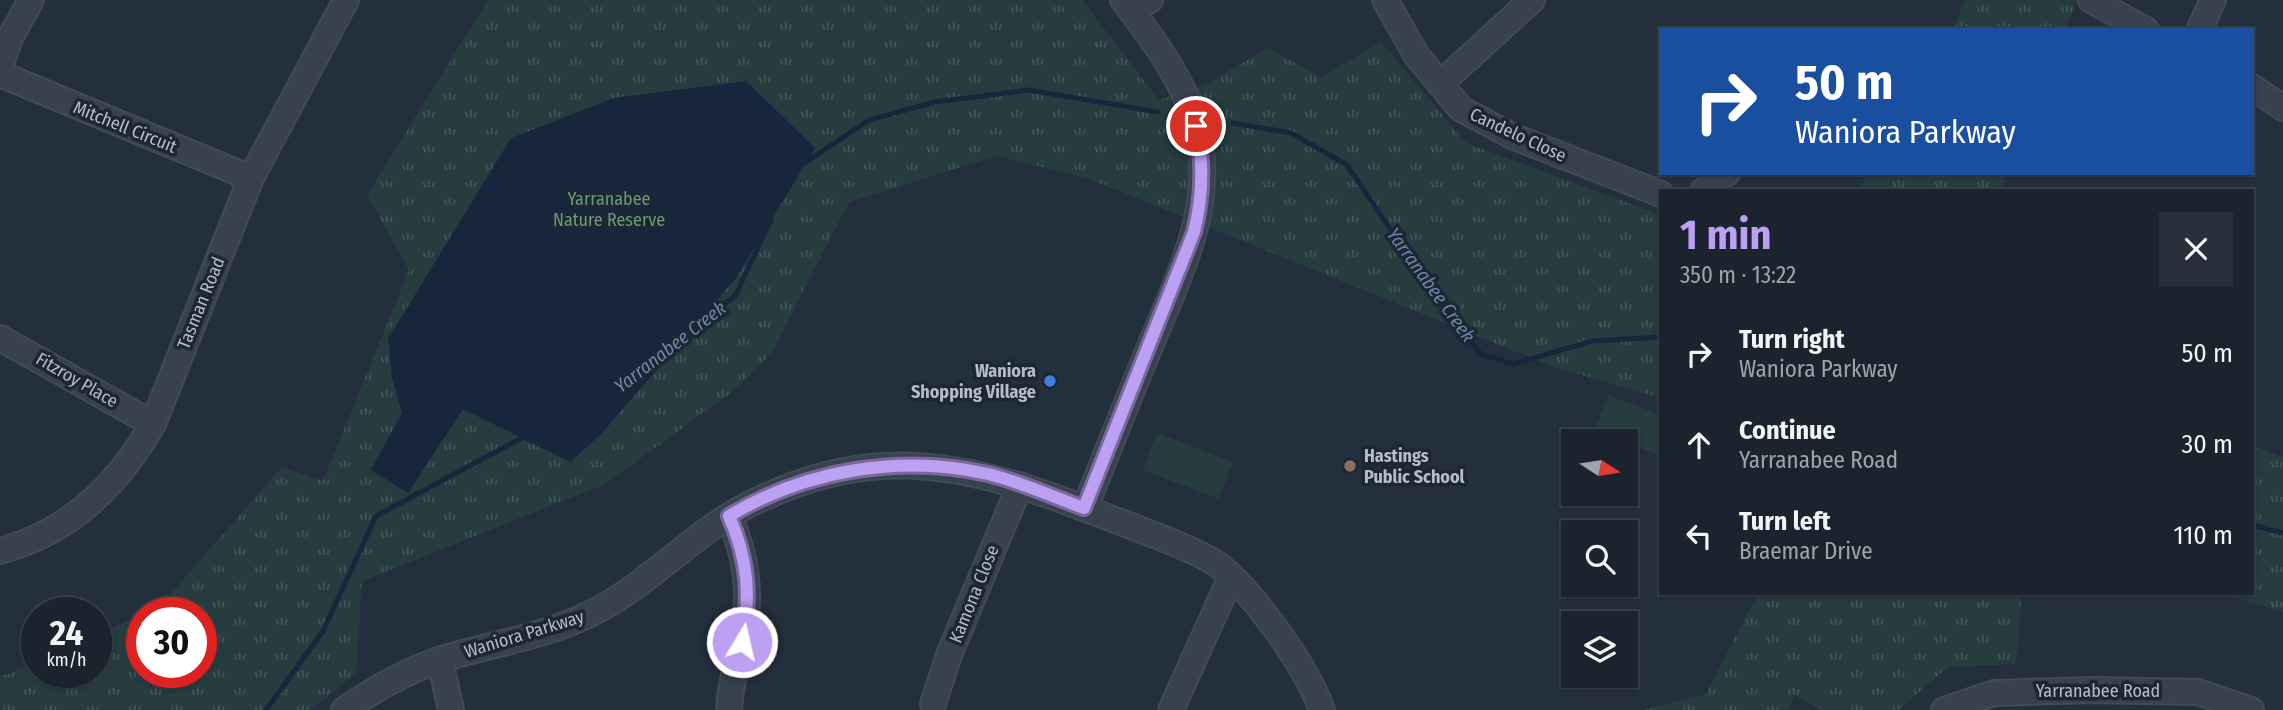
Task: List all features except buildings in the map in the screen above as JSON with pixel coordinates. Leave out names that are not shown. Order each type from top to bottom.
[{"type":"street","points":[[0,67],[10,38],[31,0]]},
{"type":"street","name":"Tasman Road","points":[[0,551],[53,532],[86,509],[122,471],[153,424],[250,178],[346,0]]},
{"type":"street","name":"Candelo Close","points":[[1385,0],[1417,56],[1461,108],[1479,121],[1659,193]]},
{"type":"street","points":[[1440,84],[1532,0]]},
{"type":"street","points":[[2091,0],[2142,28]]},
{"type":"street","points":[[2200,28],[2213,0]]},
{"type":"street","points":[[1084,508],[1177,277],[1200,203],[1201,150],[1186,97],[1135,4]]},
{"type":"street","name":"Mitchell Circuit","points":[[0,74],[250,178]]},
{"type":"street","points":[[2254,88],[2283,108]]},
{"type":"street","points":[[1706,189],[1724,175]]},
{"type":"street","name":"Fitzroy Place","points":[[0,338],[153,424]]},
{"type":"street","name":"Waniora Parkway","points":[[344,710],[440,660],[580,619],[619,599],[729,516],[750,504],[805,482],[901,464],[963,469],[1020,485]]},
{"type":"street","points":[[1020,485],[1193,550],[1214,562],[1231,577],[1281,638],[1300,666],[1322,710]]},
{"type":"street","name":"Kamona Close","points":[[933,704],[958,632],[1020,485]]},
{"type":"street","points":[[729,516],[744,554],[748,577],[747,613],[733,674],[729,710]]},
{"type":"street","points":[[1171,710],[1231,577]]},
{"type":"street","points":[[440,660],[451,710]]},
{"type":"street","name":"Yarranabee Road","points":[[1944,710],[1994,693],[2092,700],[2198,692],[2251,710]]},
{"type":"green space","name":"Yarranabee Nature Reserve","points":[[488,0],[1082,0],[1159,100],[1207,84],[1267,48],[1321,77],[1381,42],[1466,143],[1659,214],[1659,397],[1554,367],[1087,178],[996,156],[849,202],[771,354],[732,392],[605,484],[362,581],[356,673],[311,710],[0,710],[0,675],[21,668],[21,688],[112,688],[112,628],[126,621],[126,688],[217,688],[217,597],[168,597],[282,467],[323,481],[409,270],[367,195]]},
{"type":"green space","points":[[1965,0],[2077,0],[2066,28],[1954,28]]},
{"type":"green space","points":[[1866,175],[2006,175],[2001,189],[1861,189]]},
{"type":"green space","points":[[1608,395],[1659,414],[1659,455],[1638,447],[1638,429],[1595,429]]},
{"type":"green space","points":[[1157,433],[1233,462],[1219,499],[1143,470]]},
{"type":"green space","points":[[2254,447],[2283,457],[2283,612],[2226,595],[2254,595]]},
{"type":"green space","points":[[1757,595],[2022,595],[2016,664],[1948,667],[1899,710],[1822,710],[1795,695],[1788,710],[1643,710],[1706,694]]},
{"type":"water","points":[[746,81],[815,148],[736,278],[602,433],[570,462],[463,409],[408,493],[371,470],[402,413],[392,377],[388,339],[511,138],[614,98]]},
{"type":"waterway","name":"Yarranabee Creek","points":[[803,164],[869,120],[935,102],[1029,90],[1158,112]]},
{"type":"waterway","name":"Yarranabee Creek","points":[[1233,123],[1291,133],[1347,165],[1427,284],[1481,354],[1513,364],[1592,341],[1659,337]]},
{"type":"waterway","name":"Yarranabee Creek","points":[[688,333],[735,296],[771,220]]},
{"type":"waterway","name":"Yarranabee Creek","points":[[266,710],[323,631],[376,516],[527,435]]},
{"type":"waterway","name":"Yarranabee Creek","points":[[2254,526],[2283,533]]},
{"type":"place","name":"Waniora Shopping Village","points":[[1050,381]]},
{"type":"place","name":"Hastings Public School","points":[[1350,466]]},
{"type":"route","points":[[742,642],[747,613],[748,577],[744,554],[729,516],[771,495],[805,482],[845,472],[901,464],[938,465],[991,475],[1084,508],[1194,232],[1200,203],[1202,170],[1196,126]]}]
